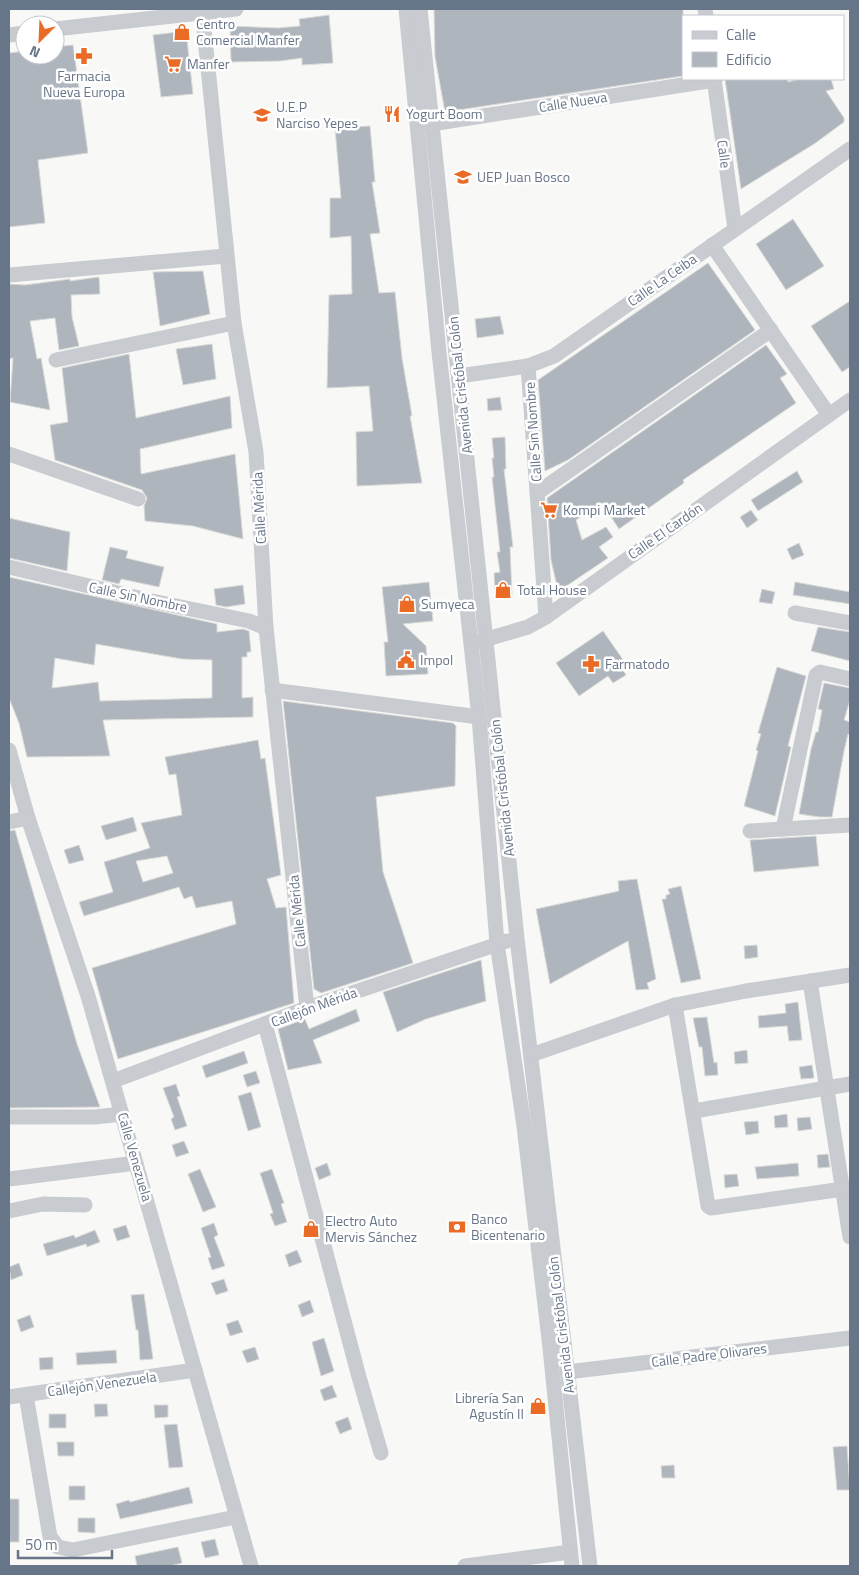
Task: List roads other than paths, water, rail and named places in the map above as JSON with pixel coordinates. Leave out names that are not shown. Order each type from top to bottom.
[{"type":"street","points":[[65,26],[105,15],[236,9]]},
{"type":"street","name":"Avenida Cristóbal Colón","points":[[406,9],[439,352],[479,717],[497,943],[526,1145],[550,1348],[571,1559]]},
{"type":"street","name":"Avenida Cristóbal Colón","points":[[420,9],[516,938],[590,1566]]},
{"type":"street","name":"Calle Mérida","points":[[202,10],[217,139],[226,256],[234,323],[256,452],[266,628],[307,1008]]},
{"type":"street","name":"Calle Nueva","points":[[431,124],[708,80]]},
{"type":"street","name":"Calle","points":[[714,80],[734,229]]},
{"type":"street","name":"Calle La Ceiba","points":[[459,376],[528,366],[554,356],[850,149]]},
{"type":"street","points":[[712,246],[772,330],[829,415]]},
{"type":"street","points":[[9,275],[226,256]]},
{"type":"street","points":[[56,360],[234,323]]},
{"type":"street","points":[[537,494],[772,330]]},
{"type":"street","name":"Calle Sin Nombre","points":[[528,366],[546,617]]},
{"type":"street","name":"Calle El Cardón","points":[[471,643],[528,627],[546,617],[850,400]]},
{"type":"street","points":[[9,454],[138,499]]},
{"type":"street","name":"Calle Sin Nombre","points":[[9,567],[152,601],[249,621],[266,628]]},
{"type":"street","points":[[794,614],[850,623]]},
{"type":"street","points":[[783,829],[816,675],[820,672],[850,679]]},
{"type":"street","points":[[272,690],[479,717]]},
{"type":"street","name":"Calle Venezuela","points":[[9,750],[28,818],[88,996],[251,1566]]},
{"type":"street","points":[[9,822],[28,818]]},
{"type":"street","points":[[750,831],[850,825]]},
{"type":"street","name":"Callejón Mérida","points":[[112,1081],[307,1008],[516,938]]},
{"type":"street","points":[[531,1055],[675,1005],[746,991],[850,975]]},
{"type":"street","points":[[810,981],[827,1089],[847,1189],[850,1237]]},
{"type":"street","points":[[675,1005],[694,1111],[706,1202],[711,1208],[847,1189]]},
{"type":"street","points":[[265,1024],[356,1368],[381,1453]]},
{"type":"street","points":[[694,1111],[850,1084]]},
{"type":"street","points":[[9,1117],[95,1117],[122,1114]]},
{"type":"street","points":[[9,1179],[136,1162]]},
{"type":"street","points":[[9,1211],[43,1204],[85,1205]]},
{"type":"street","name":"Calle Padre Olivares","points":[[567,1372],[850,1338]]},
{"type":"street","name":"Callejón Venezuela","points":[[9,1397],[195,1370]]},
{"type":"street","points":[[26,1395],[50,1537],[58,1547],[73,1550],[236,1517]]},
{"type":"street","points":[[465,1566],[571,1559]]},
{"type":"place","name":"Centro Comercial Manfer","points":[[182,32]]},
{"type":"place","name":"Farmacia Nueva Europa","points":[[84,56]]},
{"type":"place","name":"Manfer","points":[[173,64]]},
{"type":"place","name":"Yogurt Boom","points":[[392,114]]},
{"type":"place","name":"U.E.P Narciso Yepes","points":[[262,115]]},
{"type":"place","name":"UEP Juan Bosco","points":[[463,177]]},
{"type":"place","name":"Kompi Market","points":[[549,510]]},
{"type":"place","name":"Total House","points":[[503,590]]},
{"type":"place","name":"Sumyeca","points":[[407,604]]},
{"type":"place","name":"Impol","points":[[406,660]]},
{"type":"place","name":"Farmatodo","points":[[591,664]]},
{"type":"place","name":"Banco Bicentenario","points":[[457,1227]]},
{"type":"place","name":"Electro Auto Mervis Sánchez","points":[[311,1229]]},
{"type":"place","name":"Librería San Agustín II","points":[[538,1406]]}]
